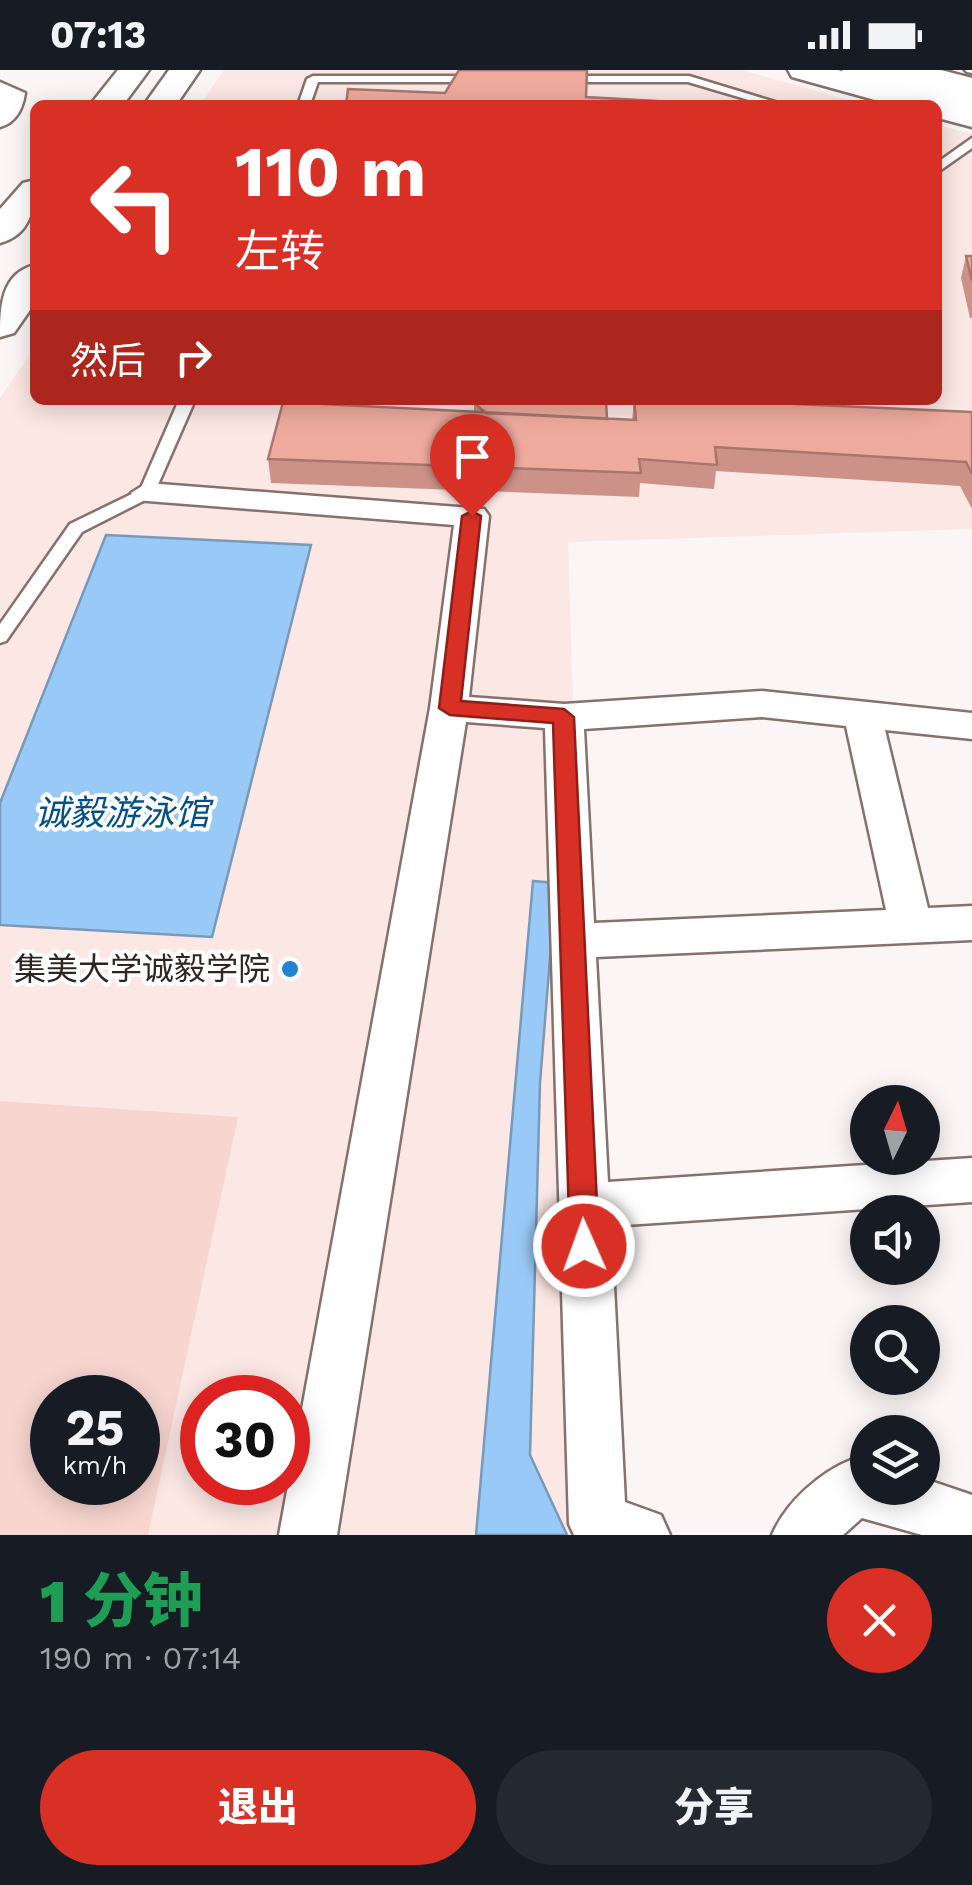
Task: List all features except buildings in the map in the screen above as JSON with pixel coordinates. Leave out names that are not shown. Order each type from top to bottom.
[{"type":"main road","points":[[164,100],[185,70]]},
{"type":"main road","points":[[803,70],[910,100]]},
{"type":"main road","points":[[857,70],[972,101]]},
{"type":"main road","points":[[905,70],[972,88]]},
{"type":"main road","points":[[942,109],[972,117]]},
{"type":"main road","points":[[0,232],[30,196]]},
{"type":"main road","points":[[0,325],[30,283]]},
{"type":"street","points":[[0,89],[13,94],[11,108],[0,120]]},
{"type":"street","points":[[147,494],[472,516],[450,708],[308,1535]]},
{"type":"street","points":[[450,708],[564,717],[762,704],[972,726]]},
{"type":"street","points":[[862,714],[911,926]]},
{"type":"street","points":[[564,717],[583,1206],[612,1531]]},
{"type":"street","points":[[573,941],[972,923]]},
{"type":"street","points":[[583,1206],[972,1180]]},
{"type":"street","points":[[801,1535],[853,1487],[964,1514]]},
{"type":"lane","points":[[306,100],[313,79],[492,79]]},
{"type":"lane","points":[[551,79],[689,79],[762,100]]},
{"type":"lane","points":[[942,165],[972,142]]},
{"type":"lane","points":[[0,637],[76,528],[147,494],[185,405]]},
{"type":"shaded area","points":[[224,70],[741,70],[849,100],[203,100]]},
{"type":"shaded area","name":"集美大学诚毅学院","points":[[942,126],[972,134],[972,529],[568,542],[598,1535],[0,1535],[0,398],[30,354],[30,405],[942,405]]},
{"type":"shaded area","points":[[0,1101],[238,1117],[160,1479],[160,1375],[30,1375],[30,1505],[154,1505],[148,1535],[0,1535]]},
{"type":"water","name":"诚毅游泳馆","points":[[106,535],[311,545],[212,937],[0,925],[0,803]]},
{"type":"water","points":[[533,881],[556,883],[540,1083],[530,1455],[567,1535],[476,1535]]},
{"type":"place","name":"集美大学诚毅学院","points":[[290,969]]},
{"type":"route","points":[[472,516],[450,708],[564,717],[584,1246]]}]
